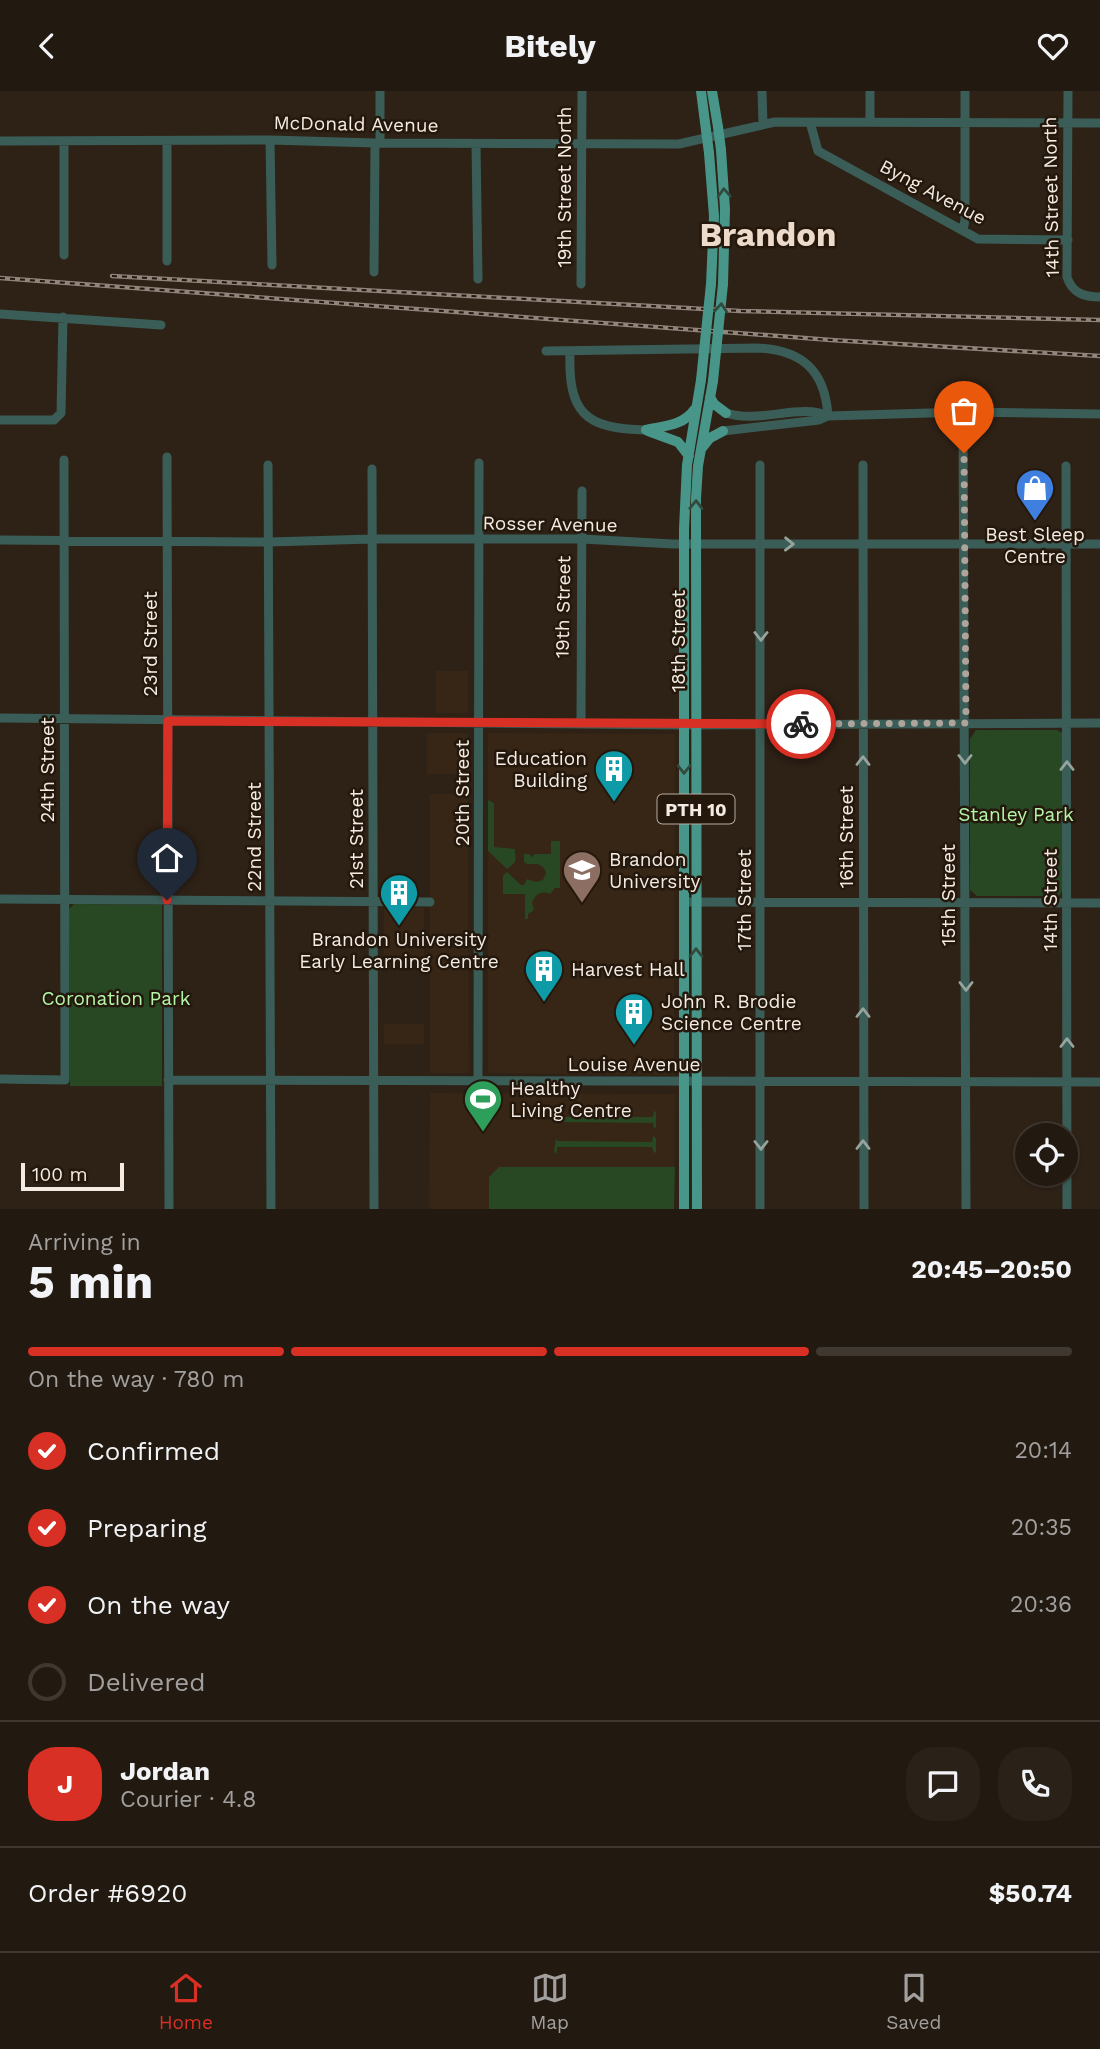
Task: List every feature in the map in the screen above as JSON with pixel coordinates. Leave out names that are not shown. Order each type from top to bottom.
[{"type":"main road","name":"PTH 10","points":[[701,91],[715,152]]},
{"type":"main road","name":"PTH 10","points":[[711,132],[712,91]]},
{"type":"main road","name":"18th Street","points":[[696,1209],[696,724],[689,456],[696,406],[707,380],[723,284],[725,209],[715,152]]},
{"type":"main road","name":"18th Street","points":[[681,1209],[680,1161],[684,1136],[684,725],[690,544],[710,397],[707,380],[715,152]]},
{"type":"main road","points":[[710,397],[714,404],[726,413]]},
{"type":"main road","points":[[646,430],[678,423],[688,417],[696,406]]},
{"type":"main road","points":[[646,430],[678,442],[689,456]]},
{"type":"main road","points":[[701,450],[710,438],[723,431]]},
{"type":"main road","points":[[696,1168],[702,1209]]},
{"type":"street","points":[[374,272],[380,91]]},
{"type":"street","name":"19th Street North","points":[[581,284],[582,91]]},
{"type":"street","points":[[762,91],[763,124]]},
{"type":"street","points":[[870,91],[870,122]]},
{"type":"street","points":[[963,230],[965,91]]},
{"type":"street","name":"14th Street North","points":[[1068,91],[1067,277],[1070,286],[1083,295],[1100,297]]},
{"type":"street","name":"Byng Avenue","points":[[810,122],[818,151],[978,239],[1068,240]]},
{"type":"street","name":"McDonald Avenue","points":[[0,141],[270,140],[679,144],[711,132],[763,124],[1100,123]]},
{"type":"street","points":[[270,140],[272,265]]},
{"type":"street","points":[[64,141],[64,255]]},
{"type":"street","points":[[167,141],[167,261]]},
{"type":"street","points":[[476,143],[478,279]]},
{"type":"street","points":[[0,314],[162,325]]},
{"type":"street","points":[[0,420],[54,420],[61,413],[63,317]]},
{"type":"street","points":[[546,351],[757,348],[786,352],[806,362],[817,376],[825,394],[828,416]]},
{"type":"street","points":[[570,352],[571,389],[585,414],[612,429],[646,430]]},
{"type":"street","points":[[726,413],[751,418],[813,412],[828,416],[963,412],[1100,414]]},
{"type":"street","name":"15th Street","points":[[963,412],[966,1209]]},
{"type":"street","points":[[723,431],[819,420],[828,416]]},
{"type":"street","name":"23rd Street","points":[[167,457],[169,1209]]},
{"type":"street","name":"24th Street","points":[[0,1079],[65,1080],[64,460]]},
{"type":"street","name":"20th Street","points":[[478,1081],[479,463]]},
{"type":"street","name":"22nd Street","points":[[268,465],[271,1209]]},
{"type":"street","name":"17th Street","points":[[760,465],[760,1209]]},
{"type":"street","name":"16th Street","points":[[863,465],[864,1209]]},
{"type":"street","name":"14th Street","points":[[1066,466],[1067,1209]]},
{"type":"street","name":"21st Street","points":[[372,469],[374,1209]]},
{"type":"street","name":"19th Street","points":[[581,723],[582,491]]},
{"type":"street","name":"Rosser Avenue","points":[[0,540],[270,542],[582,539],[690,544],[1100,544]]},
{"type":"street","points":[[0,718],[684,725],[1100,723]]},
{"type":"street","points":[[0,899],[430,902]]},
{"type":"street","points":[[684,902],[1100,903]]},
{"type":"street","name":"Louise Avenue","points":[[168,1080],[1100,1082]]},
{"type":"shaded area","points":[[436,671],[468,671],[468,713],[436,713]]},
{"type":"shaded area","points":[[427,733],[468,733],[468,774],[427,774]]},
{"type":"shaded area","name":"Brandon University","points":[[488,733],[675,734],[674,1075],[488,1073]]},
{"type":"shaded area","points":[[430,794],[468,794],[469,1073],[430,1073]]},
{"type":"shaded area","points":[[384,908],[424,908],[424,961],[384,961]]},
{"type":"shaded area","points":[[384,1024],[424,1024],[424,1044],[384,1044]]},
{"type":"shaded area","points":[[430,1093],[675,1094],[674,1209],[429,1209]]},
{"type":"green space","name":"Stanley Park","points":[[976,730],[1057,730],[1062,733],[1062,891],[1059,896],[977,896],[970,890],[970,739]]},
{"type":"green space","points":[[488,800],[494,803],[494,847],[515,849],[515,862],[507,869],[488,851]]},
{"type":"green space","points":[[551,841],[560,841],[560,888],[555,888],[550,894],[544,892],[537,895],[532,903],[534,910],[528,914],[528,919],[525,919],[525,894],[503,894],[503,876],[507,872],[521,885],[524,885],[527,879],[536,882],[543,880],[546,873],[544,868],[538,864],[524,862],[524,854],[532,857],[535,854],[551,854]]},
{"type":"green space","name":"Coronation Park","points":[[74,904],[162,905],[162,1086],[70,1086],[69,909]]},
{"type":"green space","points":[[557,1111],[557,1117],[653,1117],[654,1111],[656,1127],[654,1129],[653,1123],[557,1122],[557,1127],[555,1113]]},
{"type":"green space","points":[[653,1136],[656,1138],[654,1153],[652,1147],[557,1147],[557,1154],[554,1151],[556,1138],[557,1141],[652,1142]]},
{"type":"green space","points":[[499,1167],[675,1167],[674,1209],[489,1209],[489,1177]]},
{"type":"railway","points":[[112,276],[740,311],[1100,320]]},
{"type":"railway","points":[[0,278],[831,340],[1100,356]]},
{"type":"way so far","points":[[801,724],[966,723],[964,453]]},
{"type":"place","name":"Best Sleep Centre","points":[[1035,522]]},
{"type":"place","name":"Education Building","points":[[614,803]]},
{"type":"place","name":"Brandon University","points":[[582,904]]},
{"type":"place","name":"Brandon University Early Learning Centre","points":[[399,927]]},
{"type":"place","name":"Harvest Hall","points":[[544,1003]]},
{"type":"place","name":"John R. Brodie Science Centre","points":[[634,1046]]},
{"type":"place","name":"Healthy Living Centre","points":[[483,1133]]},
{"type":"district","name":"Brandon","points":[[768,234]]},
{"type":"route","points":[[167,900],[168,721],[801,724]]}]
